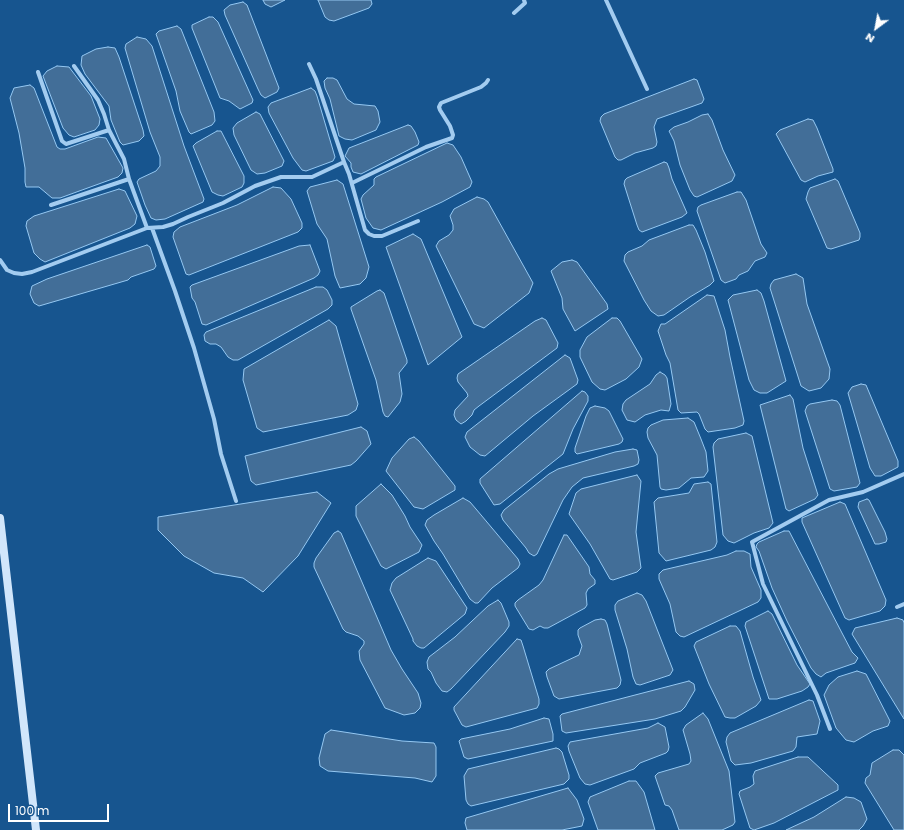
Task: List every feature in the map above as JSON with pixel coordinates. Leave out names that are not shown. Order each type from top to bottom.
[{"type":"street","points":[[514,14],[525,3],[524,0]]},
{"type":"street","points":[[606,0],[646,89]]},
{"type":"street","points":[[310,64],[352,183],[365,230],[374,236],[382,236],[418,221]]},
{"type":"street","points":[[74,66],[98,100],[109,130],[124,158],[129,179],[175,290],[194,348],[214,419],[221,454],[236,501]]},
{"type":"street","points":[[38,72],[62,141],[66,144],[109,130]]},
{"type":"street","points":[[352,183],[426,148],[452,138],[453,135],[450,126],[439,107],[441,103],[481,87],[488,80]]},
{"type":"street","points":[[0,260],[7,270],[14,273],[22,274],[32,272],[149,228],[173,224],[223,203],[255,186],[281,177],[312,177],[344,162]]},
{"type":"street","points":[[51,205],[129,179]]},
{"type":"street","points":[[830,729],[817,695],[764,584],[752,542],[829,500],[863,492],[904,474]]},
{"type":"street","points":[[0,518],[36,830]]},
{"type":"street","points":[[897,607],[904,604]]},
{"type":"water","points":[[263,0],[285,0],[271,7],[265,4]]},
{"type":"water","points":[[318,0],[371,0],[372,4],[369,8],[334,21],[325,17]]},
{"type":"water","points":[[243,2],[247,5],[279,88],[277,92],[265,98],[261,95],[258,89],[225,15],[224,10],[230,5]]},
{"type":"water","points":[[209,17],[213,17],[218,22],[253,100],[252,103],[240,109],[229,101],[220,98],[192,28],[192,25]]},
{"type":"water","points":[[177,26],[181,29],[214,112],[215,121],[212,125],[191,134],[180,111],[176,91],[156,34],[159,31]]},
{"type":"water","points":[[137,37],[146,39],[152,46],[184,146],[204,199],[203,202],[165,219],[156,220],[151,218],[137,182],[139,179],[156,171],[160,166],[160,157],[150,132],[125,48],[126,44]]},
{"type":"water","points":[[108,47],[115,48],[119,57],[144,136],[139,141],[123,145],[120,142],[111,120],[109,106],[85,74],[81,65],[82,56],[96,49]]},
{"type":"water","points":[[57,66],[69,67],[91,96],[100,119],[99,125],[95,130],[74,137],[69,135],[63,128],[43,76],[47,71]]},
{"type":"water","points":[[327,78],[337,80],[347,99],[354,104],[375,106],[378,111],[380,122],[376,130],[352,140],[339,136],[330,99],[325,88],[324,81]]},
{"type":"water","points":[[694,79],[697,80],[704,99],[702,103],[657,119],[654,127],[657,142],[656,146],[618,160],[615,157],[600,121],[601,117],[604,114]]},
{"type":"water","points":[[30,85],[34,88],[57,147],[60,149],[65,149],[98,137],[106,138],[123,168],[122,173],[118,177],[60,198],[52,198],[39,187],[26,187],[25,168],[19,133],[10,98],[14,88]]},
{"type":"water","points":[[311,88],[315,91],[317,96],[335,157],[333,161],[306,171],[302,170],[293,158],[269,113],[268,107],[271,103]]},
{"type":"water","points":[[256,112],[260,114],[284,161],[282,166],[265,173],[257,174],[251,170],[234,135],[233,128],[237,123]]},
{"type":"water","points":[[708,114],[712,120],[723,150],[735,175],[732,181],[697,197],[694,196],[690,190],[680,165],[674,141],[669,131],[674,127],[702,115]]},
{"type":"water","points":[[808,119],[813,120],[817,128],[833,172],[818,176],[805,182],[801,180],[776,134],[780,130]]},
{"type":"water","points":[[408,125],[411,126],[415,132],[419,142],[418,145],[361,174],[353,172],[351,163],[345,156],[349,148]]},
{"type":"water","points":[[217,131],[221,131],[244,176],[244,183],[242,187],[223,196],[212,192],[193,146]]},
{"type":"water","points":[[447,143],[453,145],[461,157],[472,182],[470,187],[442,202],[381,230],[373,228],[366,218],[361,199],[363,195],[374,185],[374,179]]},
{"type":"water","points":[[664,162],[667,163],[672,179],[687,213],[682,217],[642,232],[639,230],[637,225],[624,184],[625,180]]},
{"type":"water","points":[[835,179],[838,181],[860,233],[860,237],[859,240],[831,249],[827,248],[806,199],[810,188]]},
{"type":"water","points":[[337,180],[343,184],[369,267],[366,278],[360,284],[340,288],[335,276],[327,239],[317,224],[307,191],[310,187]]},
{"type":"water","points":[[273,187],[281,188],[291,199],[302,223],[302,228],[298,232],[189,275],[186,274],[173,237],[174,232],[180,227],[237,205]]},
{"type":"water","points":[[119,189],[125,191],[137,216],[135,224],[130,228],[45,262],[34,253],[26,226],[27,221],[34,216]]},
{"type":"water","points":[[737,192],[741,192],[746,200],[761,244],[767,253],[765,257],[755,261],[748,271],[739,275],[736,279],[725,283],[721,280],[697,211],[698,207],[701,205]]},
{"type":"water","points":[[477,197],[488,202],[533,283],[529,293],[484,328],[474,324],[436,246],[439,241],[449,235],[453,230],[450,216],[454,209]]},
{"type":"water","points":[[689,225],[693,225],[696,230],[714,281],[664,315],[658,316],[651,311],[644,300],[624,261],[625,255],[628,252],[642,246],[649,240]]},
{"type":"water","points":[[413,234],[421,239],[462,337],[428,365],[386,247]]},
{"type":"water","points":[[147,245],[150,247],[156,266],[154,269],[131,277],[128,280],[39,306],[34,303],[30,294],[32,286],[47,279]]},
{"type":"water","points":[[310,245],[320,271],[314,278],[206,325],[202,324],[195,302],[192,298],[190,287],[192,285],[299,246]]},
{"type":"water","points":[[572,260],[577,262],[607,304],[608,309],[575,331],[563,309],[562,298],[551,271],[562,262]]},
{"type":"water","points":[[796,274],[803,278],[807,304],[830,369],[829,379],[821,388],[809,391],[801,386],[770,288],[774,280]]},
{"type":"water","points":[[316,287],[323,287],[327,290],[332,300],[332,305],[328,309],[238,360],[233,360],[228,357],[221,347],[216,344],[210,344],[205,341],[204,335],[206,332]]},
{"type":"water","points":[[380,290],[384,293],[407,360],[407,363],[399,373],[402,394],[400,402],[388,417],[385,416],[383,412],[376,380],[351,309],[351,307]]},
{"type":"water","points":[[757,290],[761,293],[764,301],[786,381],[767,393],[760,393],[754,390],[749,380],[728,300],[733,295]]},
{"type":"water","points":[[707,295],[714,296],[725,330],[744,421],[743,425],[735,428],[708,432],[697,412],[681,413],[678,410],[670,363],[658,331],[661,324],[665,324]]},
{"type":"water","points":[[542,318],[546,320],[558,343],[557,348],[474,410],[472,415],[466,421],[461,424],[456,420],[454,415],[455,410],[468,396],[458,382],[458,374],[535,321]]},
{"type":"water","points":[[612,318],[617,318],[620,321],[642,359],[639,367],[626,379],[605,390],[600,389],[592,382],[580,357],[580,350],[587,337]]},
{"type":"water","points":[[329,320],[336,326],[358,404],[356,410],[348,415],[263,432],[257,428],[243,380],[244,369]]},
{"type":"water","points":[[565,355],[570,358],[578,380],[577,384],[533,416],[485,456],[480,455],[470,447],[465,437],[467,432]]},
{"type":"water","points":[[660,372],[667,378],[671,404],[669,411],[661,410],[645,415],[635,422],[627,420],[622,410],[623,404],[626,400],[650,384]]},
{"type":"water","points":[[861,384],[866,385],[898,461],[898,467],[881,476],[875,476],[870,468],[848,393],[852,387]]},
{"type":"water","points":[[582,391],[588,396],[588,401],[573,429],[563,454],[500,504],[494,505],[480,483],[480,479]]},
{"type":"water","points":[[790,395],[793,399],[803,448],[818,495],[815,499],[789,511],[786,509],[760,405]]},
{"type":"water","points":[[832,400],[837,401],[840,405],[860,483],[857,487],[834,491],[830,489],[805,411],[807,406],[810,404]]},
{"type":"water","points":[[595,406],[605,408],[609,411],[623,439],[622,442],[577,454],[575,452],[575,448],[586,416],[590,408]]},
{"type":"water","points":[[688,418],[694,422],[706,452],[708,471],[704,477],[691,478],[679,488],[666,490],[661,489],[657,455],[648,438],[648,428],[651,425],[663,420]]},
{"type":"water","points":[[361,427],[367,431],[371,444],[351,465],[256,485],[251,481],[245,456]]},
{"type":"water","points":[[746,433],[752,436],[773,523],[769,528],[754,533],[734,543],[728,541],[723,535],[713,447],[714,443],[718,439]]},
{"type":"water","points":[[414,437],[419,441],[455,486],[455,490],[423,509],[414,507],[386,471],[392,458],[409,439]]},
{"type":"water","points":[[633,449],[637,450],[639,460],[638,464],[583,478],[572,487],[563,500],[537,554],[534,556],[529,553],[503,520],[501,515],[504,510],[549,474],[558,469],[615,452]]},
{"type":"water","points":[[637,475],[641,481],[636,532],[641,568],[637,572],[613,580],[610,579],[590,544],[569,514],[576,493],[581,489]]},
{"type":"water","points":[[708,482],[711,484],[717,542],[715,547],[711,550],[666,561],[659,553],[654,502],[658,498],[689,493],[694,484]]},
{"type":"water","points":[[381,484],[392,495],[422,545],[419,552],[386,569],[381,566],[356,516],[356,506]]},
{"type":"water","points":[[317,492],[331,503],[298,556],[263,592],[243,578],[214,573],[184,556],[158,530],[158,517]]},
{"type":"water","points":[[463,498],[470,502],[518,559],[520,564],[518,568],[492,588],[478,603],[475,603],[470,599],[425,525],[427,520],[434,515]]},
{"type":"water","points":[[867,499],[869,500],[885,532],[887,539],[886,542],[875,544],[858,507],[859,502]]},
{"type":"water","points":[[840,502],[845,504],[886,600],[885,606],[880,611],[849,620],[845,618],[802,522],[802,518]]},
{"type":"water","points":[[338,531],[341,533],[391,650],[418,693],[421,703],[420,708],[415,713],[404,715],[385,708],[360,660],[359,651],[364,644],[364,641],[358,636],[346,632],[343,629],[314,567],[316,558],[334,533]]},
{"type":"water","points":[[784,531],[789,531],[852,652],[858,658],[855,663],[826,673],[821,677],[811,668],[787,621],[772,588],[759,551],[756,547],[759,542]]},
{"type":"water","points":[[564,535],[567,535],[589,567],[590,574],[595,580],[595,584],[588,589],[586,593],[587,605],[585,608],[548,628],[540,626],[533,630],[529,629],[515,606],[515,603],[539,585],[543,580]]},
{"type":"water","points":[[736,551],[744,551],[750,554],[751,567],[761,590],[761,598],[758,602],[684,637],[680,636],[676,632],[670,604],[659,579],[659,574],[663,570],[727,555]]},
{"type":"water","points":[[428,558],[436,561],[467,608],[465,614],[424,648],[421,648],[413,641],[390,590],[392,583],[396,578]]},
{"type":"water","points":[[637,593],[642,595],[646,601],[673,670],[670,675],[640,685],[636,684],[633,677],[627,649],[615,610],[615,605],[618,601]]},
{"type":"water","points":[[498,600],[501,603],[509,622],[509,626],[451,689],[447,692],[442,691],[428,669],[427,662],[429,657],[455,637],[488,606]]},
{"type":"water","points":[[768,611],[772,614],[797,665],[810,684],[802,691],[777,699],[769,699],[745,626],[746,622]]},
{"type":"water","points":[[897,618],[903,620],[904,623],[904,719],[852,634],[855,628]]},
{"type":"water","points":[[595,620],[605,620],[607,624],[621,680],[620,685],[617,688],[559,699],[554,696],[546,672],[549,669],[579,655],[582,646],[578,635],[578,630]]},
{"type":"water","points":[[730,626],[736,626],[740,631],[761,700],[756,706],[735,718],[725,717],[709,684],[694,646],[696,642]]},
{"type":"water","points":[[517,639],[521,640],[539,699],[537,708],[466,727],[462,725],[454,710],[454,707]]},
{"type":"water","points":[[857,671],[866,674],[890,721],[888,726],[873,731],[854,742],[846,740],[836,728],[824,695],[829,685],[838,677]]},
{"type":"water","points":[[689,681],[694,684],[695,690],[681,711],[655,719],[566,733],[562,731],[560,716],[562,714]]},
{"type":"water","points":[[809,700],[813,701],[820,721],[817,734],[797,737],[796,747],[793,751],[751,763],[735,765],[731,761],[726,742],[730,733]]},
{"type":"water","points":[[703,713],[708,719],[729,771],[735,822],[733,825],[722,830],[679,830],[672,810],[669,806],[665,805],[655,776],[658,773],[689,764],[691,761],[690,754],[683,730],[686,725]]},
{"type":"water","points":[[544,718],[549,719],[553,734],[553,741],[468,759],[464,757],[459,741],[461,739],[510,729]]},
{"type":"water","points":[[658,723],[665,727],[669,747],[666,753],[640,763],[634,769],[590,785],[585,784],[580,778],[569,751],[568,746],[570,742],[648,728]]},
{"type":"water","points":[[331,730],[402,741],[434,743],[436,747],[436,776],[432,782],[415,778],[328,771],[320,766],[319,758],[325,734]]},
{"type":"water","points":[[556,748],[562,752],[569,775],[569,779],[564,784],[471,806],[468,804],[466,800],[464,776],[468,769]]},
{"type":"water","points":[[893,750],[899,750],[904,755],[904,830],[894,830],[865,783],[866,778],[870,775],[872,763]]},
{"type":"water","points":[[798,757],[808,757],[838,785],[838,790],[774,823],[754,830],[750,828],[739,794],[740,791],[754,784],[753,776],[755,771]]},
{"type":"water","points":[[629,781],[636,781],[644,792],[655,830],[598,830],[588,802],[590,797]]},
{"type":"water","points":[[568,788],[577,800],[584,819],[582,826],[562,830],[467,830],[465,823],[466,818]]},
{"type":"water","points":[[846,797],[854,798],[861,802],[867,819],[859,830],[786,830],[814,817]]}]
